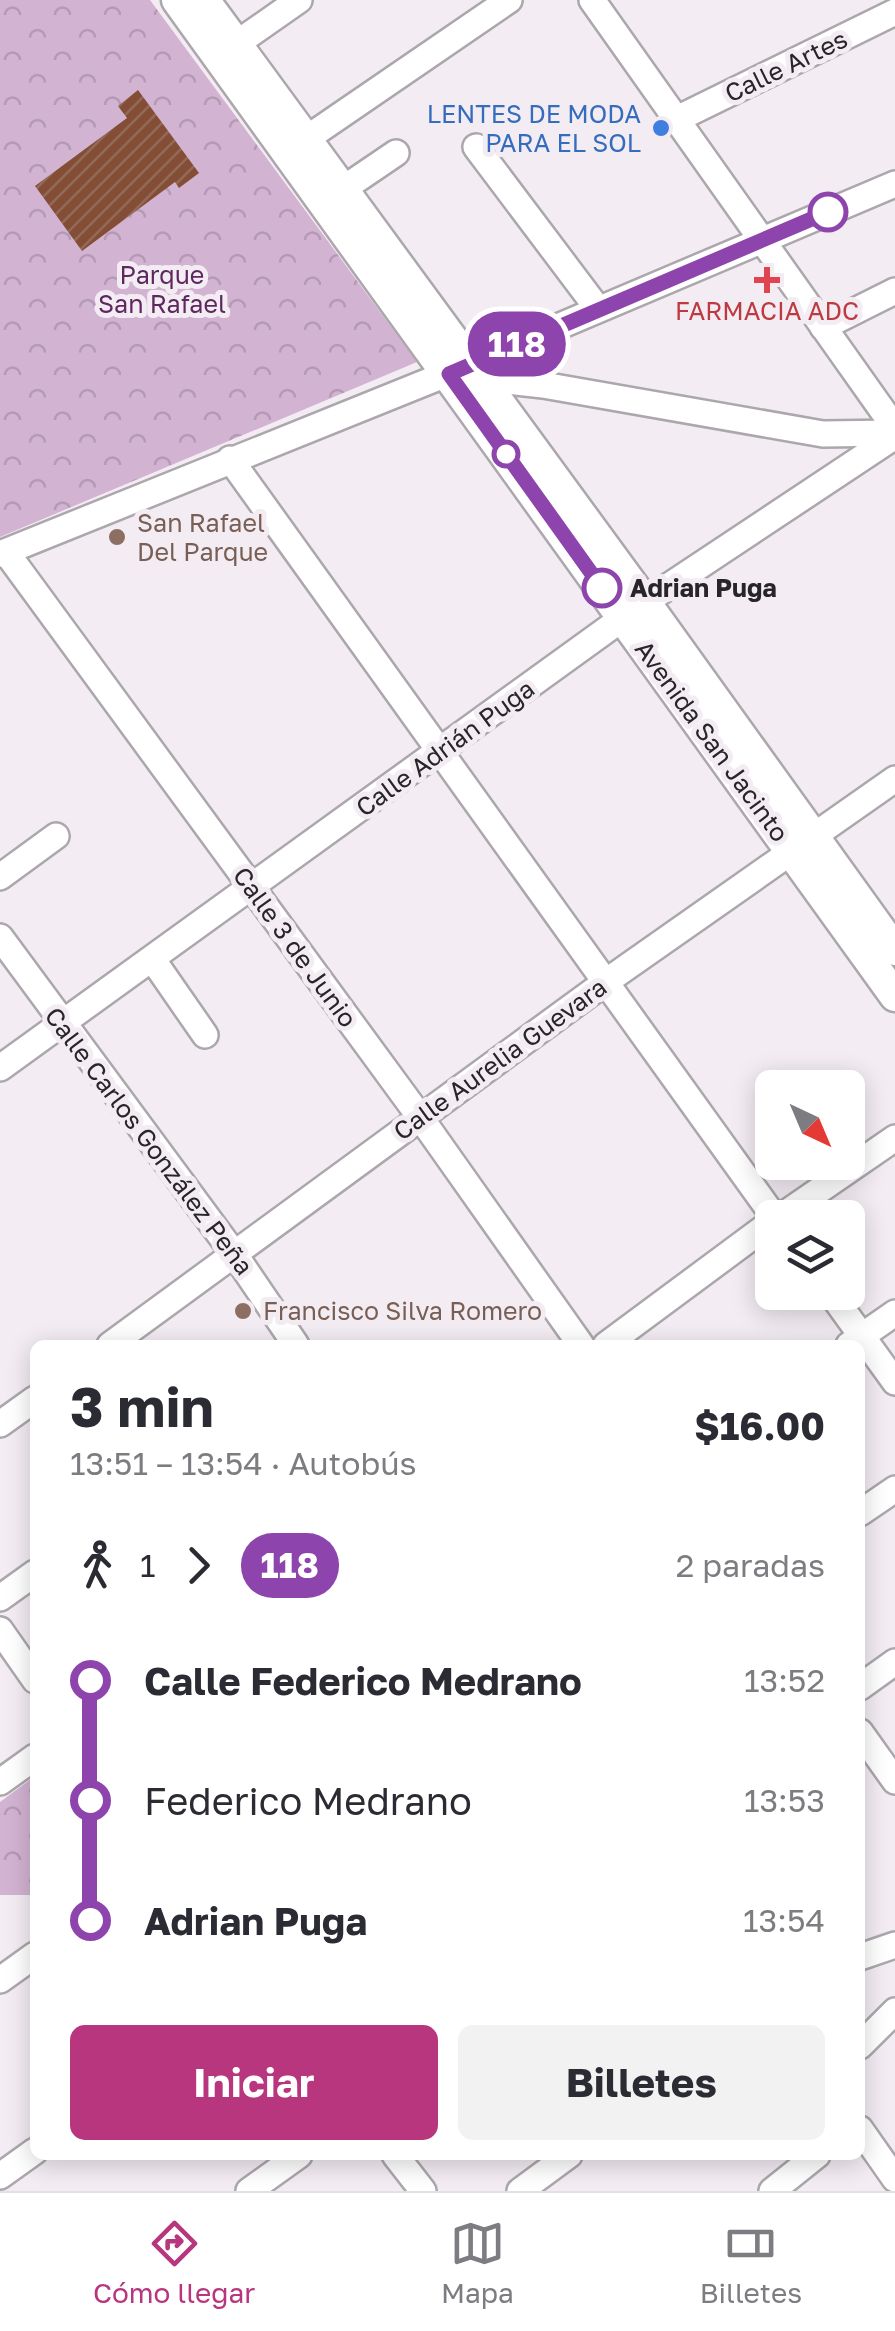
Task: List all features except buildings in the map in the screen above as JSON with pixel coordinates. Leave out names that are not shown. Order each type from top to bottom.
[{"type":"main road","name":"Avenida San Jacinto","points":[[178,0],[465,376],[803,844],[895,996]]},
{"type":"main road","name":"Avenida San Jacinto","points":[[204,0],[343,189],[465,376]]},
{"type":"main road","name":"Avenida San Jacinto","points":[[803,844],[895,950]]},
{"type":"street","points":[[236,44],[300,0]]},
{"type":"street","points":[[306,138],[509,0]]},
{"type":"street","points":[[593,0],[895,432]]},
{"type":"street","name":"Calle Artes","points":[[677,120],[895,12]]},
{"type":"street","points":[[476,147],[598,310]]},
{"type":"street","points":[[343,189],[396,153]]},
{"type":"street","points":[[3,553],[230,460],[465,376],[598,310],[895,184]]},
{"type":"street","points":[[823,327],[895,291]]},
{"type":"street","points":[[465,376],[543,385],[822,434],[895,432]]},
{"type":"street","name":"Calle Adrián Puga","points":[[0,1068],[634,610],[895,432]]},
{"type":"street","points":[[230,460],[762,1200]]},
{"type":"street","name":"Calle 3 de Junio","points":[[3,553],[420,1118],[577,1340]]},
{"type":"street","name":"Calle Aurelia Guevara","points":[[117,1340],[607,981],[895,779]]},
{"type":"street","points":[[0,877],[56,836]]},
{"type":"street","name":"Calle Carlos González Peña","points":[[0,937],[235,1255],[293,1340]]},
{"type":"street","points":[[153,960],[206,1035]]},
{"type":"street","points":[[803,1200],[895,1138]]},
{"type":"street","points":[[613,1340],[755,1234]]},
{"type":"street","points":[[840,1310],[856,1340],[895,1313]]},
{"type":"street","points":[[865,1350],[895,1382]]},
{"type":"street","points":[[0,1424],[30,1403]]},
{"type":"street","points":[[865,1510],[895,1489]]},
{"type":"street","points":[[0,1598],[30,1577]]},
{"type":"street","points":[[0,1630],[30,1673]]},
{"type":"street","points":[[865,1683],[895,1662]]},
{"type":"street","points":[[865,1739],[895,1781]]},
{"type":"street","points":[[0,1782],[30,1761]]},
{"type":"street","points":[[865,1951],[895,1945]]},
{"type":"street","points":[[0,1980],[30,1959]]},
{"type":"street","points":[[865,2041],[895,2011]]},
{"type":"street","points":[[865,2137],[895,2179]]},
{"type":"street","points":[[0,2176],[30,2155]]},
{"type":"street","points":[[249,2191],[292,2160]]},
{"type":"street","points":[[399,2160],[423,2191]]},
{"type":"street","points":[[520,2191],[563,2160]]},
{"type":"street","points":[[772,2191],[812,2160]]},
{"type":"green space","name":"Parque San Rafael","points":[[0,0],[150,0],[417,362],[0,537]]},
{"type":"green space","points":[[30,1780],[30,1895],[0,1895],[0,1802]]},
{"type":"bus line","name":"118","points":[[602,588],[449,374],[828,212]]},
{"type":"place","name":"LENTES DE MODA PARA EL SOL","points":[[661,128]]},
{"type":"place","name":"FARMACIA ADC","points":[[767,280]]},
{"type":"place","name":"San Rafael Del Parque","points":[[117,537]]},
{"type":"place","name":"Adrian Puga","points":[[602,588]]},
{"type":"place","name":"Francisco Silva Romero","points":[[243,1311]]}]
